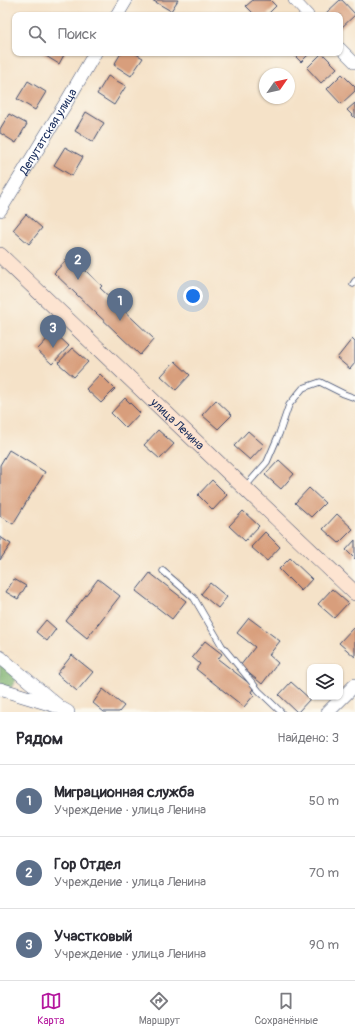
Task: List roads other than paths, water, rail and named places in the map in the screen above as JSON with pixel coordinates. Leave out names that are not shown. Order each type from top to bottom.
[{"type":"main road","name":"улица Ленина","points":[[0,255],[355,593]]},
{"type":"street","points":[[119,12],[126,0]]},
{"type":"street","points":[[294,0],[305,12]]},
{"type":"street","points":[[343,51],[355,63]]},
{"type":"street","name":"Депутатская улица","points":[[0,210],[93,56]]},
{"type":"street","points":[[0,658],[64,711]]},
{"type":"street","points":[[328,712],[355,685]]},
{"type":"street","points":[[0,689],[64,711]]},
{"type":"lane","points":[[244,487],[267,462],[280,434],[289,405],[303,388],[320,382],[355,398]]},
{"type":"lane","points":[[163,571],[194,598],[222,646],[259,690],[281,712]]},
{"type":"place","name":"Гор Отдел","points":[[78,280]]},
{"type":"place","name":"Миграционная служба","points":[[120,321]]},
{"type":"place","name":"Участковый","points":[[53,348]]}]
